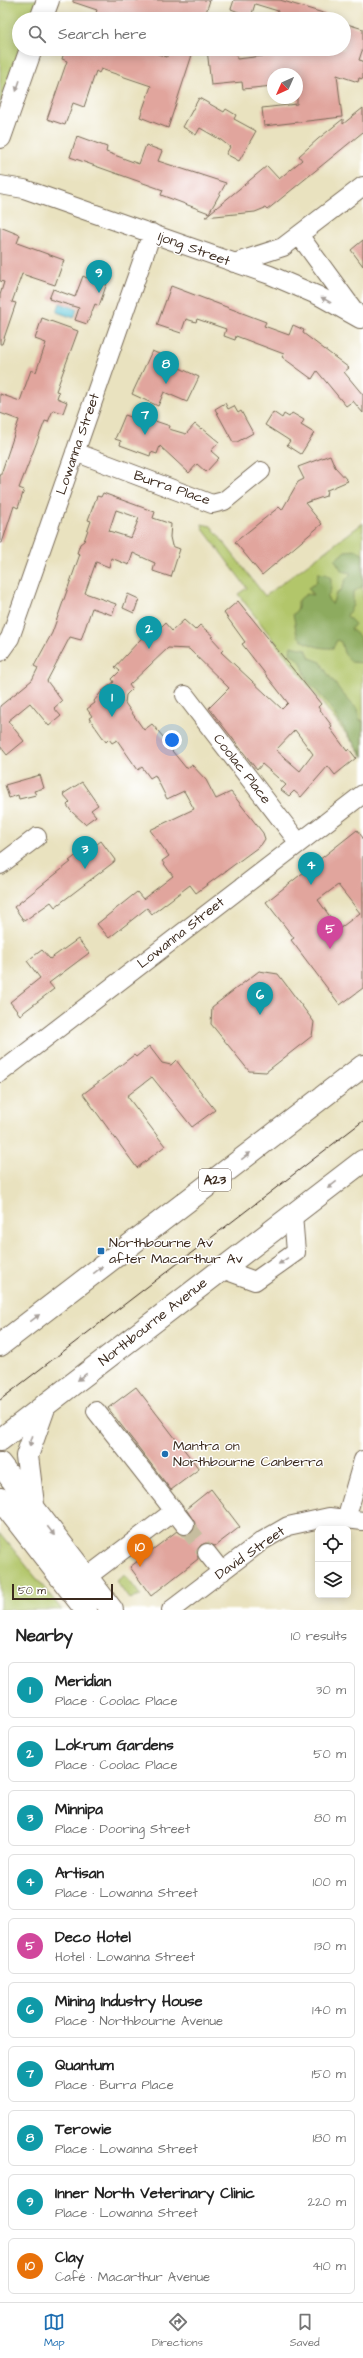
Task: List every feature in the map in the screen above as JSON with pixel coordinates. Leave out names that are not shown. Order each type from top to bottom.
[{"type":"main road","points":[[44,12],[48,0]]},
{"type":"main road","points":[[0,137],[29,56]]},
{"type":"main road","name":"A23","points":[[1,1343],[363,1066]]},
{"type":"main road","name":"Northbourne Avenue","points":[[0,1440],[363,1161]]},
{"type":"main road","points":[[33,1507],[27,1456],[45,1405]]},
{"type":"main road","points":[[0,1464],[112,1610]]},
{"type":"main road","points":[[0,1499],[86,1610]]},
{"type":"main road","points":[[0,1515],[50,1564]]},
{"type":"street","name":"Ijong Street","points":[[0,176],[24,189],[270,275],[318,296],[362,320]]},
{"type":"street","name":"Ijong Street","points":[[0,185],[24,189]]},
{"type":"street","points":[[234,263],[283,246],[363,186]]},
{"type":"street","name":"Lowanna Street","points":[[0,652],[10,638],[152,233]]},
{"type":"street","name":"Ijong Street","points":[[299,235],[362,320]]},
{"type":"street","name":"Burra Place","points":[[75,452],[212,504],[224,501],[261,471]]},
{"type":"street","name":"Coolac Place","points":[[185,695],[299,843]]},
{"type":"street","name":"Lowanna Street","points":[[0,1073],[363,794]]},
{"type":"street","points":[[0,865],[37,837]]},
{"type":"street","points":[[222,1269],[255,1281],[296,1252],[293,1215]]},
{"type":"street","points":[[87,1577],[179,1518],[96,1411]]},
{"type":"street","points":[[354,1520],[363,1460]]},
{"type":"street","name":"David Street","points":[[170,1610],[262,1541],[288,1526],[315,1519],[354,1520]]},
{"type":"street","points":[[207,1553],[222,1572]]},
{"type":"green space","points":[[0,0],[38,0],[34,12],[12,12],[12,56],[18,56],[0,106]]},
{"type":"green space","points":[[363,523],[363,756],[238,594],[247,588],[203,529],[202,524],[211,526],[265,596]]},
{"type":"green space","points":[[357,550],[363,555],[363,586],[353,592],[353,605],[347,616],[355,624],[351,629],[361,638],[363,663],[351,662],[344,653],[341,642],[337,640],[333,648],[318,647],[308,644],[297,634],[293,615],[298,608],[298,600],[307,594],[313,595],[308,588],[316,583],[318,573],[326,574],[331,578],[331,589],[327,598],[332,604],[336,594],[341,591],[345,581],[351,573],[342,571],[335,560],[345,551]]},
{"type":"green space","points":[[291,646],[306,649],[310,658],[321,662],[337,687],[358,709],[360,720],[363,721],[363,757],[325,700],[307,680],[301,662],[290,653]]},
{"type":"green space","points":[[0,1533],[62,1610],[0,1610]]},
{"type":"green space","points":[[125,1575],[141,1596],[129,1599],[116,1581]]},
{"type":"water","points":[[60,303],[77,309],[74,318],[57,312]]},
{"type":"building","points":[[73,0],[210,0],[206,12],[96,12],[97,10],[73,2]]},
{"type":"building","points":[[234,0],[280,0],[320,12],[278,12],[255,4],[253,12],[238,12],[231,9]]},
{"type":"building","points":[[351,25],[363,29],[363,48],[359,60],[363,61],[363,79],[359,78],[358,82],[337,75],[342,117],[264,126],[262,108],[303,104],[303,68],[267,68],[267,87],[243,89],[242,82],[211,85],[208,56],[237,56],[237,59],[263,56],[351,56]]},
{"type":"building","points":[[63,56],[192,56],[168,128],[140,117],[151,86],[101,69],[99,73],[96,71],[84,107],[73,103],[65,125],[47,119],[67,61],[62,59]]},
{"type":"building","points":[[199,98],[224,112],[226,109],[236,115],[234,119],[256,131],[239,161],[226,154],[230,147],[221,140],[200,128],[196,135],[183,127]]},
{"type":"building","points":[[363,108],[363,132],[267,210],[265,208],[255,212],[205,217],[267,166],[279,179],[302,160],[299,156],[318,139],[343,119],[343,124]]},
{"type":"building","points":[[77,136],[107,147],[106,152],[139,164],[146,145],[162,151],[158,161],[226,183],[209,213],[161,195],[163,190],[70,157]]},
{"type":"building","points":[[0,227],[20,235],[17,243],[64,260],[55,285],[22,274],[12,302],[16,303],[2,344],[0,344],[0,295],[4,282],[0,281]]},
{"type":"building","points":[[363,240],[363,266],[351,250]]},
{"type":"building","points":[[83,276],[87,278],[88,276],[107,283],[99,306],[95,304],[87,324],[75,320],[79,308],[49,299],[53,289],[75,297]]},
{"type":"building","points":[[171,286],[266,322],[264,326],[289,335],[293,325],[304,330],[303,333],[349,368],[344,372],[363,395],[363,413],[353,401],[346,406],[317,371],[312,379],[282,357],[284,354],[236,336],[235,340],[224,336],[226,329],[197,319],[196,322],[186,319],[181,333],[157,325]]},
{"type":"building","points":[[42,318],[78,331],[56,391],[59,392],[57,398],[67,402],[63,413],[53,410],[48,422],[45,421],[19,488],[24,490],[18,508],[14,506],[2,543],[0,543],[0,477],[19,420],[0,413],[0,394],[20,401],[31,370],[36,372],[46,343],[35,339]]},
{"type":"building","points":[[152,351],[171,359],[169,363],[199,377],[187,402],[164,392],[158,406],[132,394]]},
{"type":"building","points":[[225,403],[228,409],[234,406],[238,413],[241,411],[253,433],[237,442],[233,442],[215,409]]},
{"type":"building","points":[[273,412],[282,418],[284,414],[289,417],[292,413],[304,420],[301,425],[314,433],[301,454],[287,445],[290,441],[265,425]]},
{"type":"building","points":[[125,415],[151,424],[152,420],[170,426],[169,429],[186,434],[195,424],[219,442],[211,451],[219,458],[206,472],[197,464],[189,473],[160,446],[157,454],[151,452],[150,456],[120,445],[121,441],[115,439]]},
{"type":"building","points":[[330,455],[335,467],[348,481],[327,490],[326,496],[305,503],[322,524],[262,575],[235,542],[279,507],[282,510],[298,482],[304,479],[298,467]]},
{"type":"building","points":[[103,493],[155,512],[153,518],[171,524],[170,537],[172,546],[180,549],[171,577],[153,571],[155,563],[133,553],[129,565],[111,558],[109,567],[96,562],[85,593],[116,604],[112,615],[92,608],[81,640],[70,637],[47,681],[62,701],[54,708],[61,716],[49,726],[30,703],[8,721],[24,741],[7,755],[0,746],[0,706],[32,680],[38,668],[34,666],[52,633],[80,554],[77,553],[80,544],[84,541],[91,521],[88,520],[97,496],[101,497]],"holes":[[[116,510],[139,518],[131,538],[109,531]]]},
{"type":"building","points":[[128,594],[139,599],[134,613],[123,608]]},
{"type":"building","points":[[238,601],[321,704],[318,707],[332,726],[330,728],[347,751],[349,749],[356,758],[335,775],[328,766],[301,797],[294,791],[289,796],[281,790],[286,785],[262,764],[257,770],[209,708],[229,688],[189,649],[168,648],[129,685],[132,689],[126,695],[125,703],[144,730],[152,724],[170,745],[168,746],[186,768],[192,765],[206,780],[216,799],[231,792],[263,833],[265,839],[261,845],[196,893],[190,885],[152,914],[147,908],[109,938],[97,924],[137,892],[143,899],[173,876],[162,861],[169,856],[150,830],[194,809],[184,791],[167,799],[155,775],[150,778],[142,767],[138,770],[117,740],[112,743],[109,739],[106,742],[89,718],[92,716],[87,709],[95,703],[94,701],[102,691],[114,682],[112,679],[120,671],[115,667],[150,629],[155,633],[165,623],[172,631],[184,620],[195,630],[200,625],[213,636],[211,637],[223,650],[221,652],[282,709],[288,703],[242,644],[245,642],[224,613]],"holes":[[[295,730],[313,754],[300,771],[276,750]]]},
{"type":"building","points":[[40,775],[44,788],[34,791],[36,795],[19,799],[18,795],[9,798],[5,785]]},
{"type":"building","points":[[82,782],[98,805],[91,810],[96,816],[85,824],[71,811],[67,805],[70,802],[63,794]]},
{"type":"building","points":[[357,830],[363,838],[363,988],[340,1005],[291,940],[294,938],[266,902]],"holes":[[[338,885],[360,913],[339,929],[318,900]]]},
{"type":"building","points":[[101,841],[115,860],[114,862],[55,907],[51,902],[24,921],[14,907],[71,862],[69,861],[79,853],[85,853]]},
{"type":"building","points":[[78,939],[89,953],[49,983],[54,989],[20,1015],[10,1002],[40,978],[27,961],[42,950],[50,959]]},
{"type":"building","points":[[259,971],[278,974],[314,1022],[312,1036],[266,1072],[249,1071],[211,1024],[212,1007]]},
{"type":"building","points":[[149,1046],[162,1063],[171,1065],[176,1060],[215,1110],[192,1127],[152,1077],[127,1096],[165,1146],[137,1168],[83,1094],[134,1055],[136,1057]]},
{"type":"building","name":"Mantra on Northbourne Canberra","points":[[136,1387],[199,1469],[171,1490],[108,1408]]},
{"type":"building","points":[[211,1489],[240,1527],[215,1546],[206,1543],[201,1545],[197,1550],[198,1559],[151,1596],[130,1567],[177,1531],[186,1535],[192,1533],[195,1523],[186,1509]]},
{"type":"tunnel","points":[[185,1525],[207,1553]]},
{"type":"tram line","points":[[0,1400],[363,1121]]},
{"type":"place","name":"Inner North Veterinary Clinic","points":[[99,293]]},
{"type":"place","name":"Terowie","points":[[166,384]]},
{"type":"place","name":"Quantum","points":[[145,435]]},
{"type":"place","name":"Lokrum Gardens","points":[[149,649]]},
{"type":"place","name":"Meridian","points":[[112,717]]},
{"type":"place","name":"Minnipa","points":[[85,869]]},
{"type":"place","name":"Artisan","points":[[311,885]]},
{"type":"place","name":"Deco Hotel","points":[[330,949]]},
{"type":"place","name":"Mining Industry House","points":[[260,1015]]},
{"type":"place","name":"Northbourne Av after Macarthur Av","points":[[101,1251]]},
{"type":"place","name":"Mantra on Northbourne Canberra","points":[[165,1454]]},
{"type":"place","name":"Clay","points":[[140,1567]]}]
